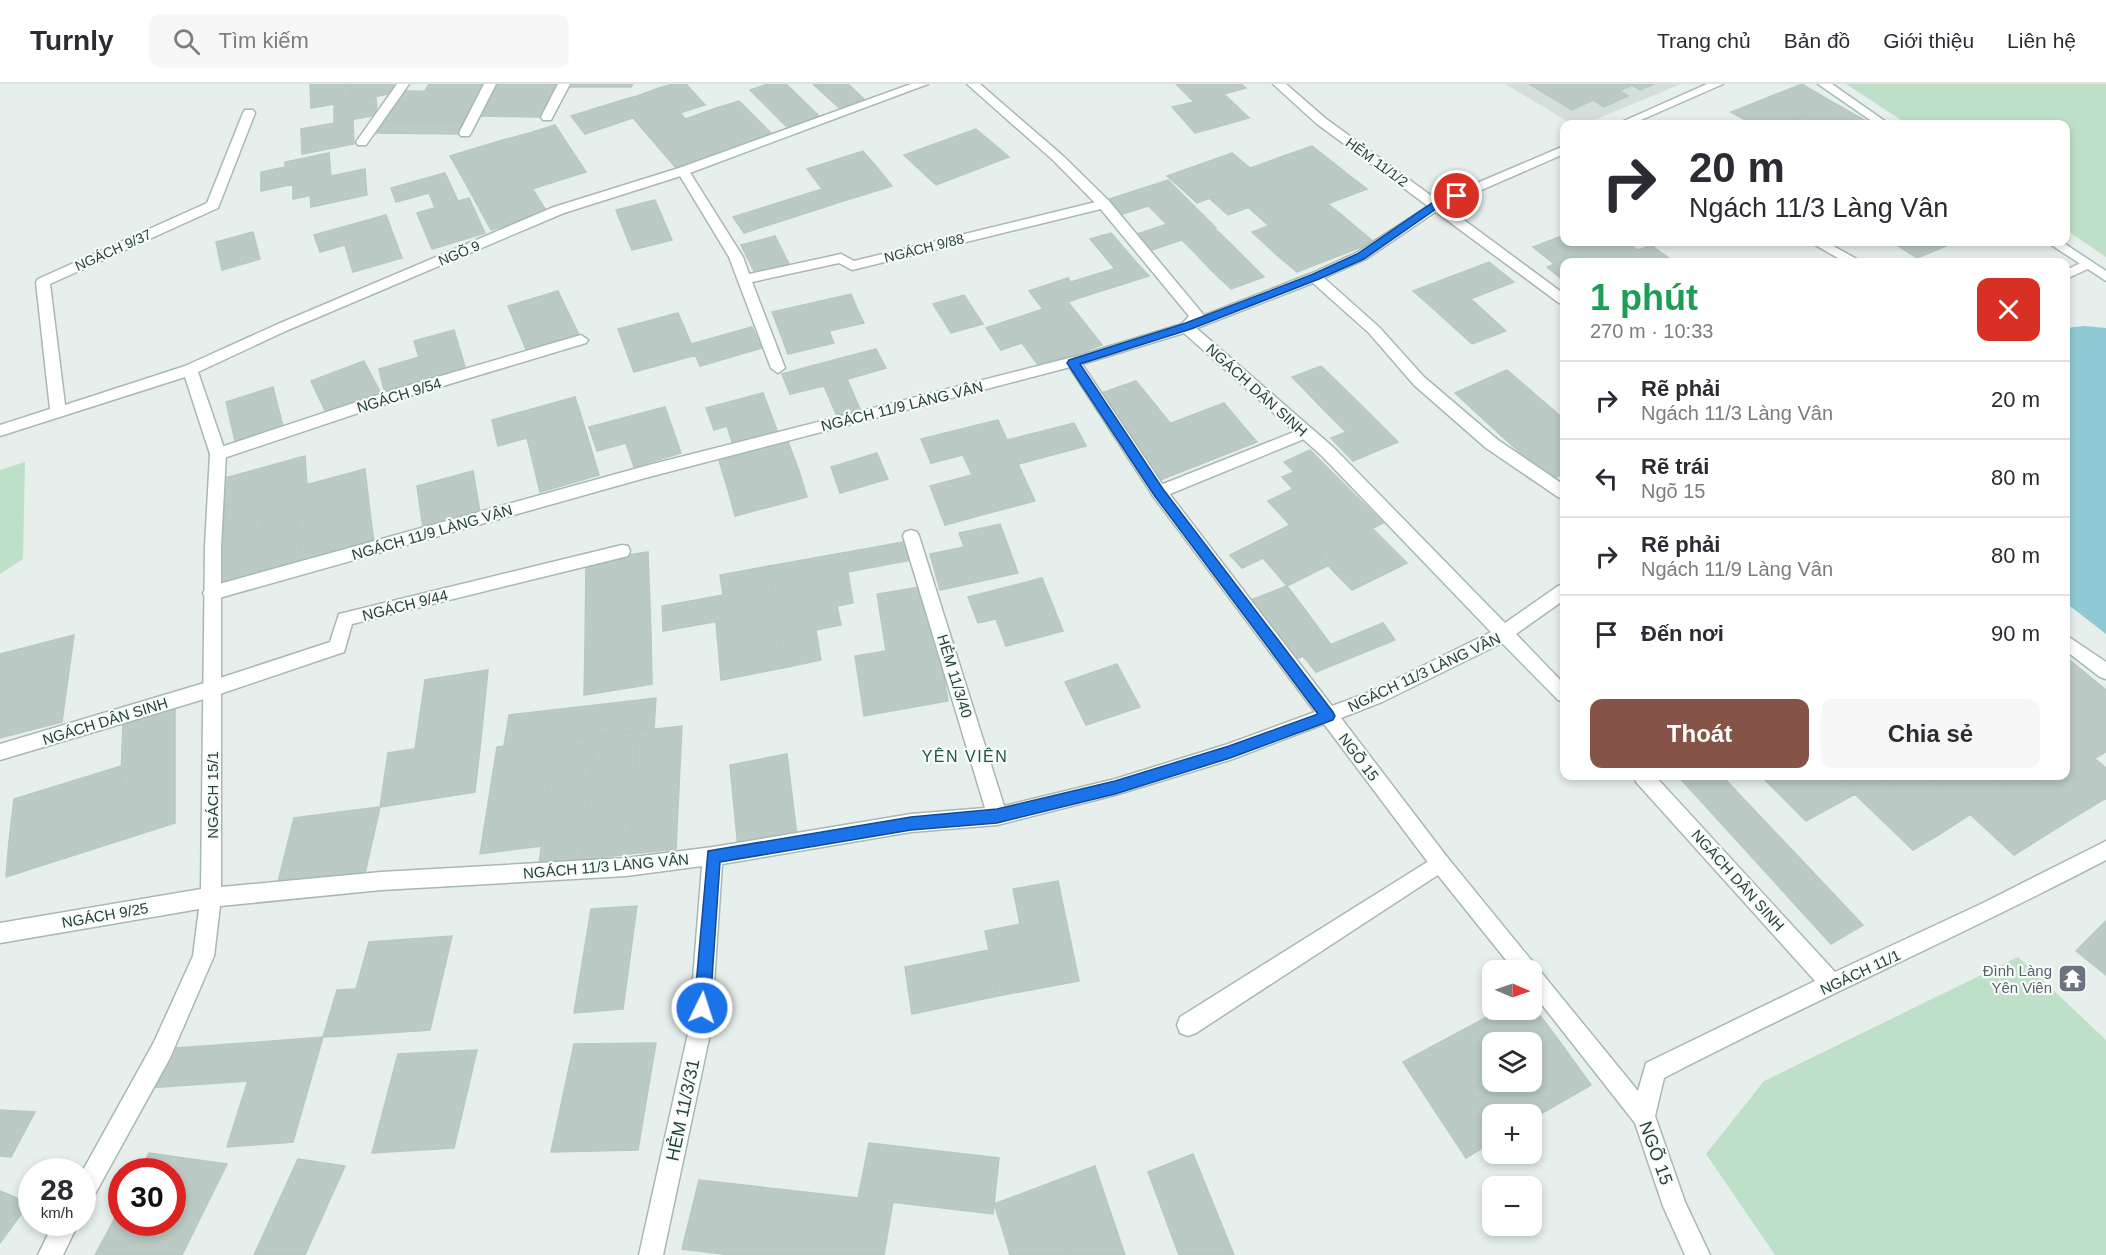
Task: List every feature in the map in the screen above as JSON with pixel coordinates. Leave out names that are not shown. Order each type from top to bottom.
[{"type":"street","points":[[362,142],[403,84]]},
{"type":"street","points":[[465,133],[490,84]]},
{"type":"street","points":[[547,117],[564,84]]},
{"type":"street","name":"NGÕ 9","points":[[0,431],[190,370],[284,327],[559,210],[683,171],[922,84]]},
{"type":"street","points":[[973,84],[1058,158],[1104,204],[1197,316],[1187,327]]},
{"type":"street","name":"HẺM 11/1/2","points":[[1279,84],[1321,121],[1560,297]]},
{"type":"street","points":[[1632,120],[1717,84]]},
{"type":"street","points":[[1824,84],[1877,120]]},
{"type":"street","name":"NGÁCH 9/37","points":[[58,412],[43,282],[213,205],[249,113]]},
{"type":"street","name":"NGÁCH 11/9 LÀNG VÂN","points":[[212,593],[645,472],[1073,363],[1187,327],[1315,277],[1361,256],[1436,205],[1560,152]]},
{"type":"street","points":[[683,171],[736,257],[778,368]]},
{"type":"street","name":"NGÁCH 9/88","points":[[744,279],[841,258],[852,266],[1104,204]]},
{"type":"street","points":[[1824,246],[1846,258]]},
{"type":"street","points":[[2060,246],[2106,277]]},
{"type":"street","points":[[2070,273],[2086,264]]},
{"type":"street","points":[[1315,277],[1374,330],[1428,389],[1492,444],[1560,490]]},
{"type":"street","name":"NGÁCH DÂN SINH","points":[[1187,327],[1304,433],[1329,452],[1560,691]]},
{"type":"street","name":"NGÁCH 9/54","points":[[218,454],[398,394],[581,340]]},
{"type":"street","name":"NGÕ 15","points":[[1073,363],[1159,492],[1440,863],[1519,960]]},
{"type":"street","name":"NGÁCH 15/1","points":[[96,1170],[162,1050],[203,956],[211,897],[212,593],[218,454],[190,370]]},
{"type":"street","points":[[1159,492],[1304,433]]},
{"type":"street","name":"HẺM 11/3/40","points":[[911,536],[997,816]]},
{"type":"street","name":"NGÁCH 9/44","points":[[211,689],[338,647],[345,619],[622,551]]},
{"type":"street","name":"NGÁCH 11/3 LÀNG VÂN","points":[[211,897],[381,881],[626,867],[713,856],[911,823],[997,816],[1115,787],[1230,752],[1328,716],[1376,697],[1505,633],[1560,594]]},
{"type":"street","points":[[2070,645],[2106,672]]},
{"type":"street","name":"NGÁCH DÂN SINH","points":[[0,752],[211,689]]},
{"type":"street","name":"NGÁCH DÂN SINH","points":[[1647,780],[1833,985]]},
{"type":"street","name":"NGÁCH 11/1","points":[[1644,1116],[1654,1071],[1746,1024],[1990,910],[2106,850]]},
{"type":"street","name":"HẺM 11/3/31","points":[[651,1255],[700,1029],[713,856]]},
{"type":"street","points":[[1188,1025],[1440,863]]},
{"type":"street","name":"NGÁCH 9/25","points":[[0,933],[211,897]]},
{"type":"street","name":"NGÕ 15","points":[[1542,988],[1644,1116],[1675,1206],[1698,1255]]},
{"type":"street","points":[[50,1255],[60,1236]]},
{"type":"shaded area","points":[[1505,84],[1681,84],[1595,120],[1565,120]]},
{"type":"green space","points":[[1846,84],[2106,84],[2106,257],[2070,233],[2070,120],[1901,120]]},
{"type":"green space","points":[[25,462],[23,559],[0,574],[0,470]]},
{"type":"green space","points":[[2018,957],[2106,1040],[2106,1255],[1775,1255],[1706,1154],[1764,1081]]},
{"type":"water","points":[[2070,328],[2106,328],[2106,634],[2070,606]]},
{"type":"building","points":[[350,84],[352,101],[311,108],[310,85]]},
{"type":"building","points":[[350,84],[393,84],[394,93],[352,101]]},
{"type":"building","points":[[429,84],[487,84],[483,92],[425,91]]},
{"type":"building","points":[[494,84],[559,84],[552,97],[487,96]]},
{"type":"building","points":[[568,84],[633,84],[631,87],[566,87]]},
{"type":"building","points":[[673,84],[686,84],[705,105],[680,113],[659,88]]},
{"type":"building","points":[[768,84],[786,84],[819,116],[788,128],[750,90]]},
{"type":"building","points":[[813,84],[848,84],[864,99],[839,108]]},
{"type":"building","points":[[1176,84],[1241,84],[1246,88],[1194,102]]},
{"type":"building","points":[[1529,84],[1654,84],[1640,90],[1632,85],[1619,91],[1628,96],[1604,107],[1593,100],[1572,110]]},
{"type":"building","points":[[1802,84],[1834,103],[1790,120],[1745,120],[1731,112]]},
{"type":"building","points":[[659,88],[680,113],[658,120],[637,96]]},
{"type":"building","points":[[403,91],[483,92],[476,104],[396,103]]},
{"type":"building","points":[[1224,94],[1249,118],[1217,127],[1194,102]]},
{"type":"building","points":[[376,96],[377,115],[334,123],[334,104]]},
{"type":"building","points":[[487,96],[552,97],[542,117],[476,116]]},
{"type":"building","points":[[637,96],[658,120],[640,126],[619,101]]},
{"type":"building","points":[[619,101],[633,118],[585,134],[571,116]]},
{"type":"building","points":[[739,101],[773,135],[748,143],[716,108]]},
{"type":"building","points":[[1194,102],[1217,127],[1195,133],[1172,107]]},
{"type":"building","points":[[396,103],[476,104],[467,121],[385,121]]},
{"type":"building","points":[[1834,103],[1864,120],[1791,120]]},
{"type":"building","points":[[716,108],[748,143],[717,154],[685,119]]},
{"type":"building","points":[[680,113],[717,154],[676,168],[640,126]]},
{"type":"building","points":[[353,120],[354,144],[302,154],[301,129]]},
{"type":"building","points":[[385,121],[467,121],[460,134],[377,133]]},
{"type":"building","points":[[555,125],[586,172],[563,179],[533,132]]},
{"type":"building","points":[[976,129],[1009,157],[970,172],[937,143]]},
{"type":"building","points":[[533,132],[563,179],[532,189],[503,140]]},
{"type":"building","points":[[503,140],[514,159],[461,175],[450,156]]},
{"type":"building","points":[[937,143],[970,172],[936,185],[904,155]]},
{"type":"building","points":[[1312,146],[1345,172],[1282,195],[1250,168]]},
{"type":"building","points":[[863,151],[880,171],[822,189],[807,169]]},
{"type":"building","points":[[329,153],[331,176],[261,191],[261,172],[285,167],[285,162]]},
{"type":"building","points":[[1232,153],[1250,168],[1184,191],[1167,176]]},
{"type":"building","points":[[514,159],[547,212],[491,230],[461,175]]},
{"type":"building","points":[[1250,168],[1263,179],[1197,203],[1184,191]]},
{"type":"building","points":[[365,169],[366,184],[293,199],[293,184]]},
{"type":"building","points":[[880,171],[892,186],[834,204],[822,189]]},
{"type":"building","points":[[1345,172],[1367,189],[1298,215],[1277,197]]},
{"type":"building","points":[[445,173],[458,201],[435,208],[429,193],[396,202],[391,188]]},
{"type":"building","points":[[1263,179],[1282,195],[1228,215],[1209,198]]},
{"type":"building","points":[[1168,180],[1216,228],[1182,240],[1134,191]]},
{"type":"building","points":[[366,184],[367,195],[311,207],[310,195]]},
{"type":"building","points":[[822,189],[834,204],[744,233],[733,217]]},
{"type":"building","points":[[1134,191],[1148,206],[1117,216],[1103,201]]},
{"type":"building","points":[[1277,197],[1298,215],[1269,226],[1248,207]]},
{"type":"building","points":[[469,198],[485,233],[432,249],[417,213]]},
{"type":"building","points":[[655,200],[672,240],[632,250],[616,210]]},
{"type":"building","points":[[1328,204],[1342,215],[1266,245],[1252,232]]},
{"type":"building","points":[[386,215],[402,258],[353,272],[345,245],[320,252],[314,235]]},
{"type":"building","points":[[1342,215],[1356,227],[1279,257],[1266,245]]},
{"type":"building","points":[[1167,224],[1182,240],[1152,250],[1137,234]]},
{"type":"building","points":[[1356,227],[1374,242],[1297,272],[1279,257]]},
{"type":"building","points":[[1214,228],[1228,241],[1195,253],[1182,240]]},
{"type":"building","points":[[253,232],[260,259],[222,270],[216,242]]},
{"type":"building","points":[[1111,233],[1136,262],[1115,269],[1090,239]]},
{"type":"building","points":[[775,236],[789,264],[755,273],[741,245]]},
{"type":"building","points":[[1560,237],[1560,246],[1601,246],[1570,258],[1560,258],[1560,262],[1554,264],[1533,247]]},
{"type":"building","points":[[1228,241],[1244,257],[1210,269],[1195,253]]},
{"type":"building","points":[[1602,246],[1632,246],[1638,250],[1618,258],[1570,258]]},
{"type":"building","points":[[1652,246],[1669,258],[1618,258]]},
{"type":"building","points":[[1898,246],[1946,246],[1917,258]]},
{"type":"building","points":[[1244,257],[1264,277],[1231,289],[1210,269]]},
{"type":"building","points":[[1136,262],[1149,276],[1082,297],[1071,282]]},
{"type":"building","points":[[1489,262],[1514,282],[1437,312],[1413,291]]},
{"type":"building","points":[[1560,262],[1560,278],[1547,267]]},
{"type":"building","points":[[1068,278],[1082,297],[1068,302],[1102,345],[1077,354],[1029,291]]},
{"type":"building","points":[[558,291],[580,337],[528,354],[508,306]]},
{"type":"building","points":[[851,294],[858,311],[779,330],[772,312]]},
{"type":"building","points":[[964,295],[983,324],[951,333],[933,304]]},
{"type":"building","points":[[1471,299],[1506,331],[1472,344],[1437,312]]},
{"type":"building","points":[[1043,309],[1077,354],[1039,366],[1022,343],[1001,350],[986,328]]},
{"type":"building","points":[[858,311],[864,323],[829,331],[834,343],[788,354],[779,330]]},
{"type":"building","points":[[678,313],[696,355],[634,372],[618,329]]},
{"type":"building","points":[[752,327],[762,348],[700,366],[691,344]]},
{"type":"building","points":[[454,330],[466,370],[426,381],[414,341]]},
{"type":"building","points":[[876,349],[886,368],[824,386],[815,365]]},
{"type":"building","points":[[419,357],[426,381],[385,394],[379,369]]},
{"type":"building","points":[[364,361],[383,397],[329,419],[311,381]]},
{"type":"building","points":[[815,365],[824,386],[790,394],[782,374]]},
{"type":"building","points":[[1321,366],[1360,404],[1330,416],[1292,377]]},
{"type":"building","points":[[1507,370],[1558,414],[1504,438],[1455,393]]},
{"type":"building","points":[[847,379],[860,409],[837,416],[824,386]]},
{"type":"building","points":[[1136,381],[1170,423],[1124,441],[1090,397]]},
{"type":"building","points":[[273,387],[283,426],[235,441],[226,402]]},
{"type":"building","points":[[763,393],[778,433],[733,445],[727,426],[714,430],[706,408]]},
{"type":"building","points":[[575,397],[583,422],[527,438],[521,412]]},
{"type":"building","points":[[1224,403],[1239,421],[1138,459],[1124,441]]},
{"type":"building","points":[[1360,404],[1398,442],[1353,461],[1331,438],[1346,432],[1330,416]]},
{"type":"building","points":[[665,407],[681,453],[634,467],[626,443],[597,451],[589,427]]},
{"type":"building","points":[[521,412],[527,438],[498,446],[492,420]]},
{"type":"building","points":[[1558,414],[1560,416],[1560,475],[1551,480],[1504,438]]},
{"type":"building","points":[[998,420],[1018,464],[972,475],[963,455],[931,463],[921,439]]},
{"type":"building","points":[[1239,421],[1257,442],[1155,482],[1138,459]]},
{"type":"building","points":[[583,422],[599,475],[540,492],[527,438]]},
{"type":"building","points":[[1074,423],[1086,446],[1018,464],[1007,440]]},
{"type":"building","points":[[787,439],[799,471],[728,490],[718,457]]},
{"type":"building","points":[[1310,450],[1355,495],[1290,525],[1268,501],[1293,489],[1282,477],[1294,472],[1284,462]]},
{"type":"building","points":[[877,453],[888,479],[840,493],[831,467]]},
{"type":"building","points":[[305,456],[307,485],[214,510],[214,481]]},
{"type":"building","points":[[1018,464],[1035,501],[989,513],[972,475]]},
{"type":"building","points":[[365,469],[370,512],[298,532],[294,488]]},
{"type":"building","points":[[473,471],[480,512],[423,528],[417,486]]},
{"type":"building","points":[[799,471],[807,497],[735,516],[728,490]]},
{"type":"building","points":[[972,475],[989,513],[945,525],[930,486]]},
{"type":"building","points":[[294,488],[301,564],[265,574],[262,497]]},
{"type":"building","points":[[1355,495],[1383,523],[1319,555],[1290,525]]},
{"type":"building","points":[[262,497],[265,574],[216,587],[214,510]]},
{"type":"building","points":[[370,512],[374,542],[301,564],[298,532]]},
{"type":"building","points":[[1000,524],[1018,573],[940,590],[930,554],[964,547],[959,533]]},
{"type":"building","points":[[1290,525],[1329,565],[1287,586],[1263,558],[1242,568],[1230,555]]},
{"type":"building","points":[[1372,528],[1391,547],[1336,574],[1319,555]]},
{"type":"building","points":[[908,541],[912,560],[772,586],[769,566]]},
{"type":"building","points":[[1391,547],[1407,563],[1352,590],[1336,574]]},
{"type":"building","points":[[648,552],[651,633],[585,644],[586,562]]},
{"type":"building","points":[[769,566],[775,611],[663,631],[662,606],[723,595],[720,575]]},
{"type":"building","points":[[848,572],[853,603],[837,606],[841,625],[816,630],[821,660],[783,668],[772,586]]},
{"type":"building","points":[[1042,578],[1063,631],[1006,646],[996,619],[978,623],[968,597]]},
{"type":"building","points":[[926,586],[938,642],[886,651],[877,594]]},
{"type":"building","points":[[1287,586],[1306,611],[1258,630],[1240,604]]},
{"type":"building","points":[[775,611],[783,668],[721,680],[716,622]]},
{"type":"building","points":[[1306,611],[1331,645],[1283,664],[1258,630]]},
{"type":"building","points":[[1383,623],[1395,640],[1316,672],[1303,656]]},
{"type":"building","points":[[651,633],[652,684],[584,695],[585,644]]},
{"type":"building","points":[[74,635],[62,722],[0,738],[0,654]]},
{"type":"building","points":[[938,642],[948,701],[864,716],[855,656]]},
{"type":"building","points":[[2070,660],[2106,690],[2106,735],[2070,704]]},
{"type":"building","points":[[1117,664],[1140,707],[1086,725],[1065,682]]},
{"type":"building","points":[[488,670],[481,739],[415,749],[425,680]]},
{"type":"building","points":[[656,698],[654,728],[504,746],[509,715]]},
{"type":"building","points":[[2070,704],[2106,735],[2106,752],[2095,758],[2070,737]]},
{"type":"building","points":[[175,705],[175,788],[120,805],[123,721]]},
{"type":"building","points":[[682,726],[676,849],[629,854],[638,731]]},
{"type":"building","points":[[638,731],[629,854],[582,860],[595,736]]},
{"type":"building","points":[[595,736],[582,860],[539,865],[554,740]]},
{"type":"building","points":[[2070,737],[2106,768],[2106,799],[2103,800],[2070,771]]},
{"type":"building","points":[[481,739],[475,792],[380,807],[388,753]]},
{"type":"building","points":[[554,740],[541,846],[480,854],[497,747]]},
{"type":"building","points":[[787,754],[797,836],[738,848],[730,765]]},
{"type":"building","points":[[121,766],[120,805],[9,841],[14,799]]},
{"type":"building","points":[[2070,771],[2103,800],[2078,815],[2039,780],[2070,780]]},
{"type":"building","points":[[1682,780],[1726,780],[1863,925],[1831,944]]},
{"type":"building","points":[[1765,780],[1840,780],[1855,794],[1806,821]]},
{"type":"building","points":[[1840,780],[1883,780],[1940,834],[1913,850]]},
{"type":"building","points":[[1883,780],[1933,780],[1971,814],[1940,834]]},
{"type":"building","points":[[1933,780],[1998,780],[2054,830],[2014,855]]},
{"type":"building","points":[[1998,780],[2039,780],[2078,815],[2054,830]]},
{"type":"building","points":[[175,788],[175,823],[6,877],[9,841]]},
{"type":"building","points":[[380,807],[364,878],[276,890],[294,818]]},
{"type":"building","points":[[1058,881],[1079,981],[998,996],[985,931],[1020,924],[1013,889]]},
{"type":"building","points":[[637,906],[623,1009],[574,1013],[591,909]]},
{"type":"building","points":[[2106,921],[2106,975],[2076,951]]},
{"type":"building","points":[[452,936],[430,1030],[343,1036],[369,942]]},
{"type":"building","points":[[989,950],[998,996],[912,1014],[905,967]]},
{"type":"building","points":[[356,989],[343,1036],[323,1037],[337,990]]},
{"type":"building","points":[[1542,1018],[1557,1038],[1542,1046],[1542,1032],[1482,1032],[1482,1080],[1433,1108],[1403,1062],[1482,1020]]},
{"type":"building","points":[[323,1037],[293,1142],[227,1147],[260,1042]]},
{"type":"building","points":[[1557,1038],[1591,1085],[1542,1113],[1542,1104],[1482,1104],[1482,1148],[1466,1158],[1433,1108],[1482,1080],[1482,1092],[1542,1092],[1542,1046]]},
{"type":"building","points":[[260,1042],[248,1081],[147,1088],[161,1049]]},
{"type":"building","points":[[656,1043],[638,1150],[551,1152],[574,1044]]},
{"type":"building","points":[[477,1050],[454,1148],[372,1153],[398,1054]]},
{"type":"building","points":[[0,1110],[35,1112],[11,1157],[0,1156]]},
{"type":"building","points":[[869,1143],[999,1158],[993,1214],[858,1198]]},
{"type":"building","points":[[149,1153],[184,1158],[146,1158]]},
{"type":"building","points":[[1193,1154],[1234,1255],[1179,1255],[1148,1172]]},
{"type":"building","points":[[186,1158],[227,1164],[182,1255],[95,1255],[108,1231],[108,1236],[186,1236]]},
{"type":"building","points":[[298,1159],[345,1166],[305,1255],[254,1255]]},
{"type":"building","points":[[1095,1166],[1103,1190],[1002,1228],[994,1204]]},
{"type":"building","points":[[699,1180],[893,1202],[884,1255],[731,1255],[682,1249]]},
{"type":"building","points":[[1103,1190],[1125,1255],[1070,1255],[1055,1208]]},
{"type":"building","points":[[0,1191],[18,1198],[18,1218],[0,1243]]},
{"type":"building","points":[[1055,1208],[1070,1255],[1010,1255],[1002,1228]]},
{"type":"place","name":"Đình Làng Yên Viên","points":[[2073,979]]},
{"type":"district","name":"YÊN VIÊN","points":[[965,756]]},
{"type":"route","points":[[702,1008],[713,856],[911,823],[997,816],[1115,787],[1230,752],[1328,716],[1159,492],[1073,363],[1187,327],[1315,277],[1361,256],[1436,205],[1457,196]]}]
